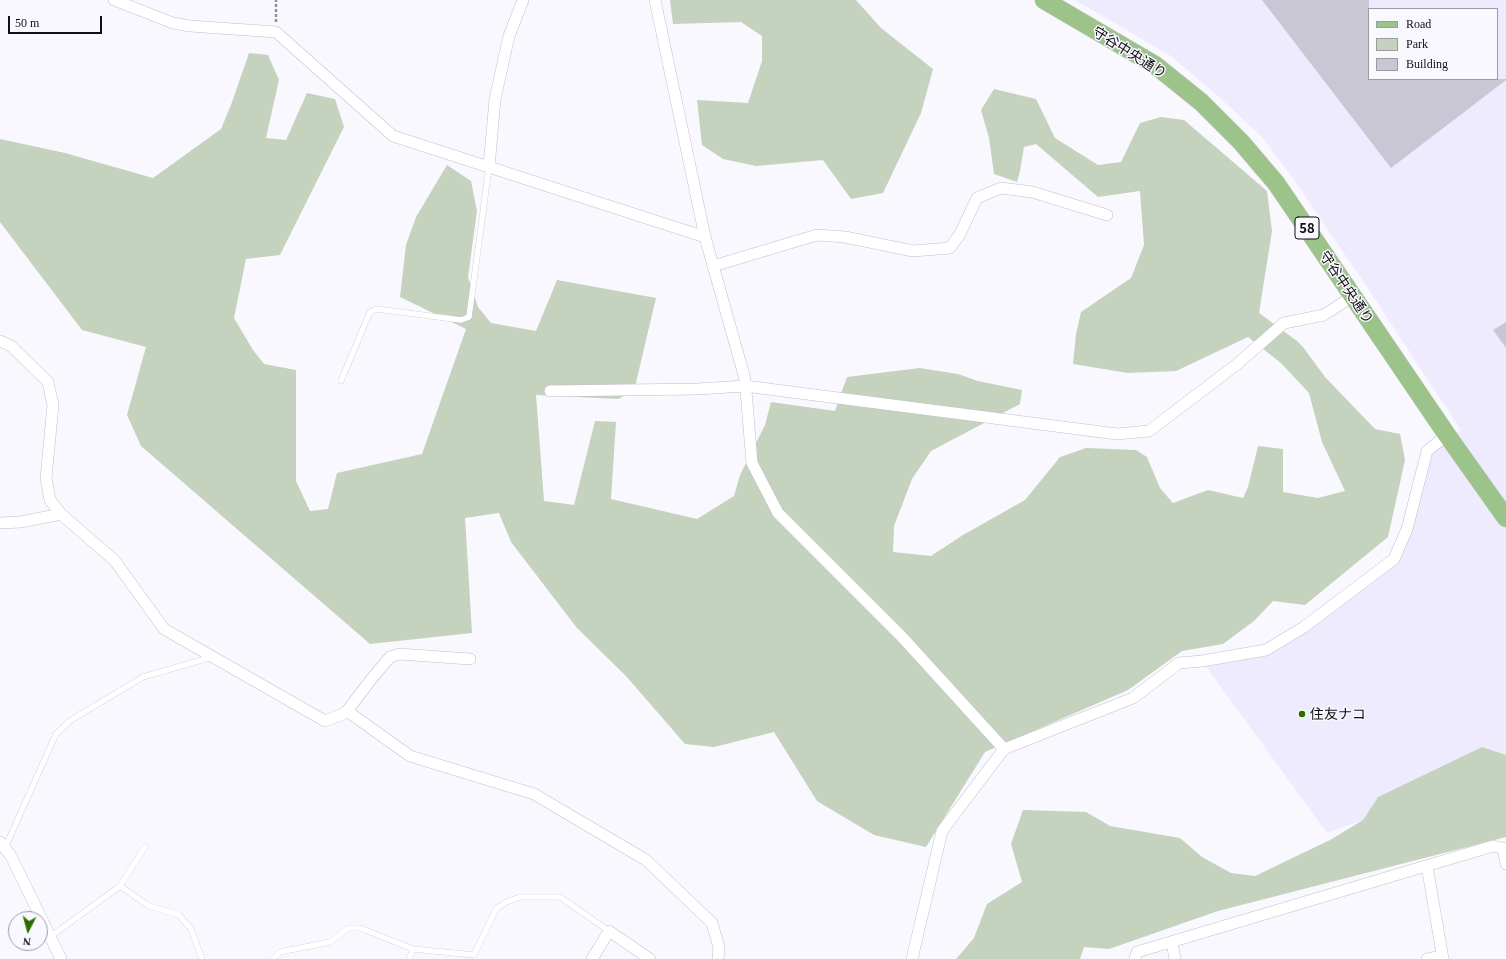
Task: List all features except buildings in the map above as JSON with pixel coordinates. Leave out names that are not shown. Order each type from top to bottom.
[{"type":"main road","name":"守谷中央通り","points":[[1044,0],[1155,65],[1201,102],[1241,142],[1276,183],[1447,436],[1506,518]]},
{"type":"street","points":[[114,0],[173,22],[190,26],[276,32],[393,136],[705,237]]},
{"type":"street","points":[[489,167],[495,99],[509,36],[523,0]]},
{"type":"street","points":[[655,0],[705,237],[745,379],[752,463],[778,513],[903,638],[1004,749]]},
{"type":"street","points":[[713,266],[817,235],[845,237],[913,251],[950,248],[960,234],[977,198],[1001,188],[1032,192],[1107,215]]},
{"type":"street","points":[[550,391],[698,389],[746,386],[1117,434],[1150,431],[1236,365],[1284,323],[1324,315],[1353,296]]},
{"type":"street","points":[[0,341],[11,346],[48,382],[53,405],[46,478],[50,500],[61,514],[115,561],[164,629],[325,721],[343,714],[390,657],[399,654],[470,659]]},
{"type":"street","points":[[912,959],[942,831],[1004,749],[1133,698],[1180,663],[1202,661],[1266,650],[1304,627],[1394,560],[1407,529],[1426,451],[1447,436]]},
{"type":"street","points":[[0,523],[21,522],[61,514]]},
{"type":"street","points":[[347,710],[410,756],[534,794],[646,860],[712,923],[719,947],[718,959]]},
{"type":"street","points":[[2,846],[11,856],[61,959]]},
{"type":"street","points":[[1135,959],[1138,952],[1493,846],[1505,849],[1506,864]]},
{"type":"street","points":[[1427,866],[1442,957],[1427,959]]},
{"type":"street","points":[[592,959],[610,931],[650,959]]},
{"type":"street","points":[[1172,942],[1175,959]]},
{"type":"lane","points":[[341,381],[370,312],[377,309],[461,320],[469,317],[489,167]]},
{"type":"lane","points":[[2,846],[56,734],[71,720],[143,677],[212,657]]},
{"type":"lane","points":[[50,937],[120,886],[145,847]]},
{"type":"lane","points":[[120,886],[149,906],[179,915],[191,929],[202,959]]},
{"type":"lane","points":[[273,959],[280,952],[330,942],[348,928],[360,928],[413,949],[475,957],[496,909],[506,902],[520,897],[560,897],[610,931]]},
{"type":"lane","points":[[409,959],[413,949]]},
{"type":"path","points":[[276,0],[276,32]]},
{"type":"shaded area","points":[[1075,0],[1506,0],[1506,755],[1482,747],[1378,797],[1363,820],[1327,833],[1202,661],[1266,650],[1394,560],[1427,451],[1461,430],[1369,290],[1292,177],[1263,138],[1218,96],[1171,56]]},
{"type":"green space","points":[[670,0],[856,0],[881,28],[933,69],[921,113],[883,193],[851,199],[823,160],[756,166],[723,159],[702,145],[697,100],[748,103],[762,61],[762,36],[741,22],[673,24]]},
{"type":"green space","points":[[249,53],[268,55],[279,80],[266,138],[286,140],[307,93],[335,99],[344,127],[280,255],[246,259],[234,318],[253,350],[264,364],[296,370],[296,481],[310,511],[328,509],[337,473],[422,454],[466,329],[400,297],[406,245],[416,217],[447,165],[471,181],[477,211],[468,277],[478,307],[491,323],[536,331],[557,280],[656,298],[634,391],[618,399],[536,395],[544,501],[574,505],[595,421],[616,422],[611,499],[697,519],[734,496],[740,475],[765,425],[771,402],[835,411],[847,377],[920,368],[958,374],[978,381],[1022,390],[1020,404],[931,451],[912,479],[894,526],[893,552],[931,556],[963,535],[1025,500],[1060,457],[1086,448],[1136,450],[1147,457],[1160,488],[1173,503],[1208,490],[1243,498],[1248,487],[1258,446],[1283,449],[1283,492],[1318,498],[1345,491],[1322,442],[1309,393],[1281,363],[1248,337],[1176,371],[1128,373],[1073,364],[1076,334],[1081,312],[1131,278],[1144,245],[1140,191],[1098,197],[1036,144],[1024,147],[1017,182],[994,174],[989,138],[981,110],[994,89],[1036,99],[1055,138],[1098,165],[1121,162],[1140,123],[1161,117],[1184,120],[1267,191],[1272,231],[1259,313],[1303,347],[1325,377],[1375,429],[1400,434],[1405,460],[1388,537],[1305,605],[1273,601],[1254,621],[1223,644],[1182,651],[1128,690],[985,752],[926,847],[874,835],[817,801],[774,732],[714,747],[685,744],[626,676],[577,628],[511,542],[499,513],[465,518],[472,633],[370,644],[141,446],[127,415],[146,347],[82,330],[0,222],[0,139],[65,153],[153,178],[221,129]]},
{"type":"green space","points":[[1482,747],[1506,755],[1506,837],[1218,911],[1109,949],[1084,947],[1080,959],[956,959],[974,938],[987,904],[1022,882],[1011,844],[1023,810],[1086,812],[1110,826],[1180,838],[1202,857],[1231,873],[1255,876],[1330,840],[1363,820],[1378,797]]},
{"type":"place","name":"住友ナコ","points":[[1302,714]]}]
